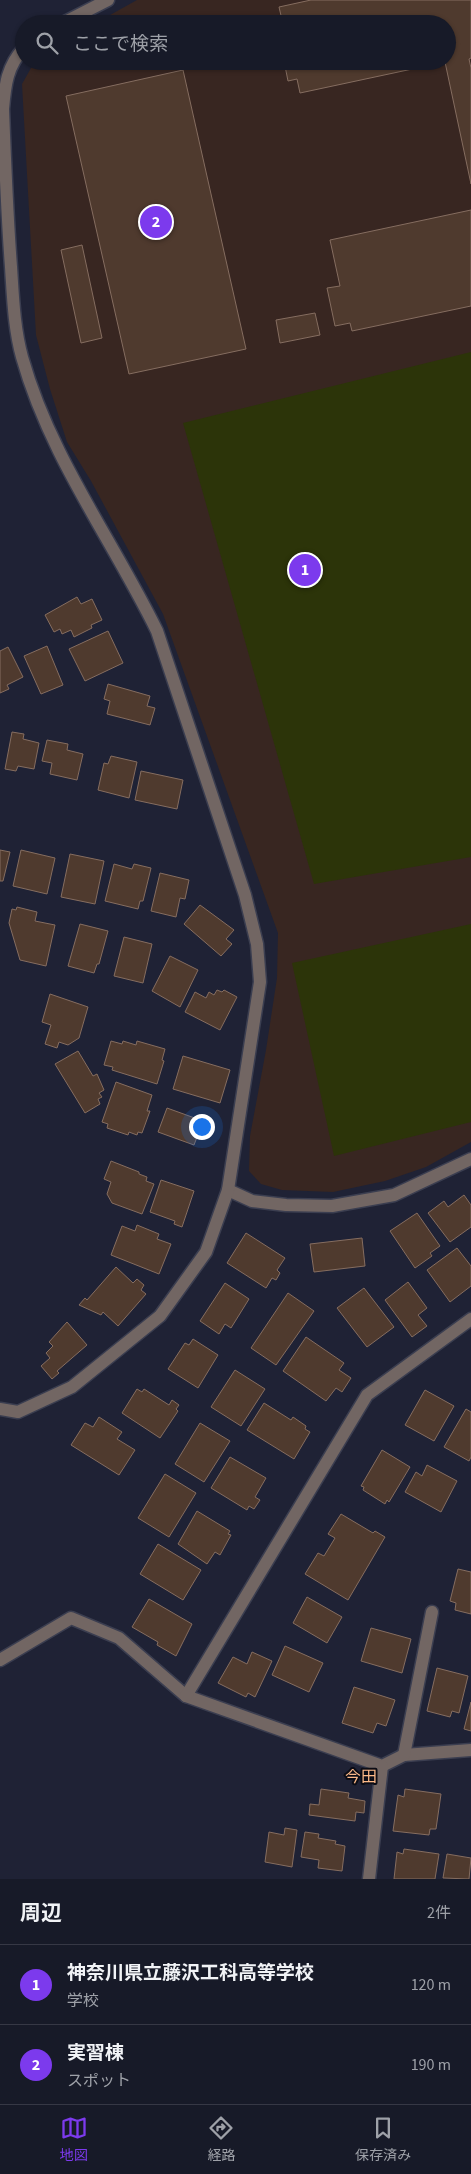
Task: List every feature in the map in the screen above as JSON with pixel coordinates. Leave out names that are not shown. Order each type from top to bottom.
[{"type":"street","points":[[79,15],[108,0]]},
{"type":"street","points":[[0,1409],[18,1412],[72,1388],[160,1316],[206,1252],[228,1190],[260,982],[257,944],[245,895],[157,631],[142,600],[82,496],[56,446],[34,395],[22,356],[15,319],[3,109],[6,80],[15,58]]},
{"type":"street","points":[[228,1190],[252,1201],[286,1206],[332,1206],[394,1195],[471,1159]]},
{"type":"street","points":[[186,1696],[366,1395],[471,1319]]},
{"type":"street","points":[[404,1755],[432,1612]]},
{"type":"street","points":[[0,1660],[71,1618],[119,1638],[186,1696],[382,1766],[404,1755],[471,1750]]},
{"type":"street","points":[[369,1879],[382,1766]]},
{"type":"shaded area","points":[[137,0],[471,0],[471,1142],[426,1167],[385,1181],[333,1192],[282,1190],[261,1184],[249,1171],[250,1136],[277,978],[278,933],[163,614],[91,481],[67,442],[50,389],[36,335],[22,84],[30,70],[456,70],[456,15],[110,15]]},
{"type":"green space","points":[[471,352],[471,857],[314,884],[183,423]]},
{"type":"green space","points":[[471,924],[471,1122],[334,1156],[292,963]]},
{"type":"building","points":[[311,0],[471,0],[471,58],[469,59],[471,68],[471,184],[447,70],[456,70],[456,15],[281,15],[279,7]]},
{"type":"building","points":[[183,70],[246,349],[129,374],[66,96]]},
{"type":"building","points":[[286,70],[408,70],[300,93],[297,79],[288,81]]},
{"type":"building","points":[[471,210],[471,306],[352,331],[350,323],[335,326],[327,288],[340,286],[330,240]]},
{"type":"building","points":[[82,245],[102,338],[81,343],[61,250]]},
{"type":"building","points":[[315,313],[320,335],[280,343],[276,320]]},
{"type":"building","points":[[77,597],[81,604],[92,599],[102,620],[91,625],[92,628],[74,637],[71,630],[62,634],[60,629],[54,632],[45,615]]},
{"type":"building","points":[[108,631],[123,663],[85,681],[69,649]]},
{"type":"building","points":[[47,646],[63,685],[41,694],[24,656]]},
{"type":"building","points":[[8,647],[23,677],[7,685],[9,689],[0,693],[0,651]]},
{"type":"building","points":[[108,684],[150,696],[147,706],[155,708],[150,725],[107,714],[110,701],[104,699]]},
{"type":"building","points":[[12,732],[24,734],[23,739],[39,743],[34,769],[18,766],[16,771],[5,769]]},
{"type":"building","points":[[47,740],[68,744],[67,750],[83,754],[77,780],[50,774],[52,763],[42,761]]},
{"type":"building","points":[[111,756],[137,762],[129,798],[98,790],[104,763],[108,764]]},
{"type":"building","points":[[141,771],[183,780],[177,809],[135,800]]},
{"type":"building","points":[[0,850],[10,852],[3,881],[0,881]]},
{"type":"building","points":[[21,850],[55,858],[47,894],[13,886]]},
{"type":"building","points":[[70,854],[104,861],[95,904],[61,897]]},
{"type":"building","points":[[114,864],[132,869],[134,864],[151,868],[143,901],[140,901],[138,909],[105,901]]},
{"type":"building","points":[[160,873],[189,880],[185,899],[180,898],[176,917],[151,911]]},
{"type":"building","points":[[200,905],[234,930],[226,939],[232,944],[221,956],[184,924]]},
{"type":"building","points":[[17,907],[37,912],[35,921],[55,925],[46,966],[20,960],[9,923],[12,909],[16,910]]},
{"type":"building","points":[[80,924],[108,931],[99,964],[97,964],[94,973],[68,966]]},
{"type":"building","points":[[124,937],[152,944],[143,983],[114,976]]},
{"type":"building","points":[[170,956],[198,970],[180,1007],[152,991]]},
{"type":"building","points":[[217,990],[222,992],[224,990],[237,997],[220,1030],[185,1012],[195,992],[206,998],[209,992],[214,995]]},
{"type":"building","points":[[50,994],[88,1007],[79,1038],[68,1045],[59,1042],[57,1048],[45,1044],[51,1025],[42,1022]]},
{"type":"building","points":[[111,1041],[122,1044],[123,1041],[136,1045],[137,1041],[165,1049],[162,1060],[164,1061],[157,1084],[112,1070],[113,1067],[104,1065]]},
{"type":"building","points":[[78,1051],[93,1076],[97,1074],[104,1090],[99,1093],[102,1097],[98,1099],[100,1104],[85,1113],[55,1064]]},
{"type":"building","points":[[183,1056],[230,1070],[220,1103],[173,1089]]},
{"type":"building","points":[[116,1082],[152,1095],[147,1111],[150,1111],[142,1133],[138,1132],[137,1135],[129,1132],[128,1135],[107,1128],[108,1124],[102,1122]]},
{"type":"building","points":[[167,1108],[203,1121],[194,1145],[158,1132]]},
{"type":"building","points":[[111,1161],[139,1172],[139,1174],[147,1177],[146,1181],[154,1184],[142,1214],[112,1203],[107,1194],[111,1182],[104,1179]]},
{"type":"building","points":[[161,1180],[194,1191],[182,1227],[174,1224],[175,1221],[150,1212]]},
{"type":"building","points":[[464,1195],[471,1205],[471,1227],[450,1242],[428,1213],[444,1201],[448,1207]]},
{"type":"building","points":[[417,1213],[440,1246],[430,1253],[432,1256],[415,1268],[390,1231]]},
{"type":"building","points":[[137,1225],[159,1234],[157,1239],[171,1244],[159,1274],[111,1255],[122,1226],[135,1231]]},
{"type":"building","points":[[246,1233],[285,1258],[277,1270],[280,1273],[276,1280],[272,1278],[266,1288],[227,1263]]},
{"type":"building","points":[[362,1238],[365,1266],[314,1272],[310,1244]]},
{"type":"building","points":[[457,1248],[471,1266],[471,1286],[450,1302],[427,1270]]},
{"type":"building","points":[[116,1267],[133,1283],[137,1279],[144,1285],[141,1290],[146,1294],[118,1326],[103,1312],[101,1315],[79,1305],[85,1298],[87,1300]]},
{"type":"building","points":[[408,1282],[427,1308],[418,1315],[427,1326],[412,1337],[385,1300]]},
{"type":"building","points":[[225,1283],[249,1299],[231,1328],[225,1324],[219,1334],[200,1321]]},
{"type":"building","points":[[364,1288],[394,1327],[367,1347],[337,1308]]},
{"type":"building","points":[[288,1293],[314,1311],[276,1365],[251,1348]]},
{"type":"building","points":[[67,1322],[87,1345],[57,1371],[59,1373],[52,1379],[41,1366],[50,1358],[46,1353],[53,1346],[49,1342]]},
{"type":"building","points":[[306,1337],[344,1363],[339,1370],[351,1378],[342,1392],[336,1388],[326,1401],[283,1371]]},
{"type":"building","points":[[193,1339],[218,1355],[198,1388],[168,1369],[185,1343],[189,1345]]},
{"type":"building","points":[[235,1370],[265,1389],[241,1426],[211,1407]]},
{"type":"building","points":[[137,1389],[142,1392],[144,1389],[169,1405],[172,1400],[179,1405],[176,1409],[178,1411],[160,1438],[122,1413]]},
{"type":"building","points":[[425,1390],[454,1406],[434,1441],[405,1425]]},
{"type":"building","points":[[264,1403],[291,1420],[293,1417],[306,1426],[305,1429],[310,1432],[294,1459],[247,1430]]},
{"type":"building","points":[[466,1409],[471,1412],[471,1457],[469,1461],[444,1447]]},
{"type":"building","points":[[99,1417],[122,1432],[117,1439],[135,1450],[119,1475],[71,1445],[85,1423],[93,1427]]},
{"type":"building","points":[[200,1423],[230,1441],[204,1482],[175,1464]]},
{"type":"building","points":[[382,1450],[410,1467],[389,1502],[387,1500],[385,1504],[363,1490],[364,1487],[361,1486]]},
{"type":"building","points":[[230,1457],[266,1478],[255,1497],[260,1500],[254,1509],[249,1506],[247,1510],[211,1488]]},
{"type":"building","points":[[427,1465],[457,1481],[441,1512],[405,1492],[416,1472],[422,1476]]},
{"type":"building","points":[[165,1474],[196,1493],[169,1537],[138,1518]]},
{"type":"building","points":[[197,1511],[230,1531],[228,1534],[231,1535],[220,1555],[215,1552],[207,1564],[178,1544]]},
{"type":"building","points":[[341,1514],[373,1533],[375,1531],[385,1537],[348,1600],[305,1574],[318,1553],[324,1556],[335,1538],[328,1534]]},
{"type":"building","points":[[158,1544],[201,1570],[183,1600],[140,1574]]},
{"type":"building","points":[[458,1569],[471,1572],[471,1614],[455,1610],[456,1603],[450,1601]]},
{"type":"building","points":[[307,1597],[342,1617],[327,1643],[293,1623]]},
{"type":"building","points":[[149,1599],[192,1624],[176,1656],[157,1645],[158,1642],[132,1627]]},
{"type":"building","points":[[371,1628],[411,1639],[402,1673],[361,1661]]},
{"type":"building","points":[[285,1646],[323,1663],[309,1692],[272,1675]]},
{"type":"building","points":[[252,1652],[272,1661],[255,1697],[248,1693],[246,1697],[218,1683],[233,1657],[247,1664]]},
{"type":"building","points":[[437,1668],[468,1676],[459,1713],[452,1711],[450,1717],[427,1711]]},
{"type":"building","points":[[354,1687],[395,1700],[386,1726],[377,1723],[373,1733],[342,1723]]},
{"type":"building","points":[[471,1702],[471,1731],[464,1729]]},
{"type":"building","points":[[321,1789],[349,1793],[348,1798],[365,1801],[364,1813],[356,1812],[355,1821],[309,1815],[310,1804],[319,1805]]},
{"type":"building","points":[[405,1789],[441,1794],[436,1829],[430,1829],[429,1835],[393,1831],[398,1795],[404,1797]]},
{"type":"building","points":[[285,1828],[297,1830],[292,1867],[265,1862],[269,1832],[284,1835]]},
{"type":"building","points":[[305,1832],[319,1834],[318,1838],[336,1841],[335,1844],[345,1846],[342,1871],[318,1868],[319,1860],[301,1857]]},
{"type":"building","points":[[404,1849],[439,1854],[435,1879],[394,1879],[397,1852],[403,1854]]},
{"type":"building","points":[[447,1854],[471,1858],[469,1879],[443,1878]]},
{"type":"place","name":"実習棟","points":[[156,222]]},
{"type":"place","name":"神奈川県立藤沢工科高等学校","points":[[305,570]]},
{"type":"district","name":"今田","points":[[361,1776]]}]
